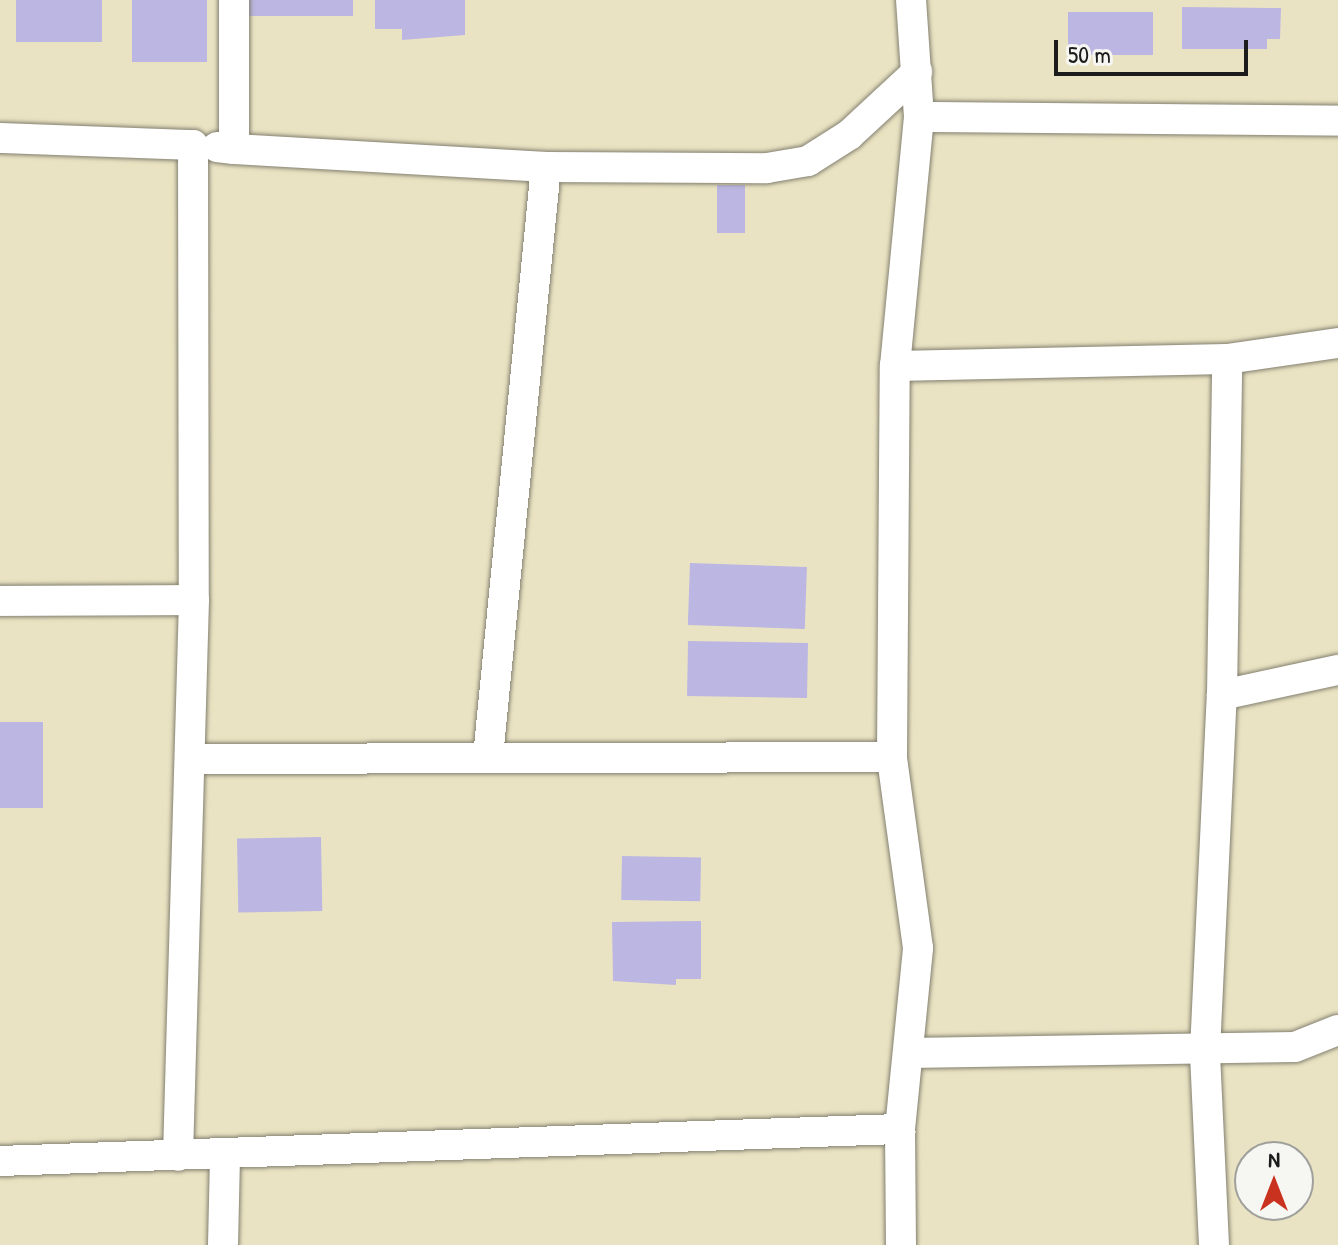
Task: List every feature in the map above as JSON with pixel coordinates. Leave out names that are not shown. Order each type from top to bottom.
[{"type":"street","points":[[234,0],[234,149]]},
{"type":"street","points":[[901,1245],[900,1129],[918,948],[892,757],[895,366],[919,117],[911,0]]},
{"type":"street","points":[[0,138],[193,145],[546,167],[767,168],[808,161],[849,135],[917,72]]},
{"type":"street","points":[[919,117],[1338,121]]},
{"type":"street","points":[[178,1156],[194,600],[193,145]]},
{"type":"street","points":[[488,757],[546,167]]},
{"type":"street","points":[[895,366],[1227,359],[1338,343]]},
{"type":"street","points":[[1214,1245],[1205,1051],[1222,695],[1227,359]]},
{"type":"street","points":[[0,601],[194,600]]},
{"type":"street","points":[[1222,695],[1338,670]]},
{"type":"street","points":[[191,759],[892,757]]},
{"type":"street","points":[[908,1053],[1205,1051],[1295,1047],[1338,1030]]},
{"type":"street","points":[[0,1161],[225,1157],[559,1138],[900,1129]]},
{"type":"street","points":[[223,1245],[225,1157]]},
{"type":"building","points":[[16,0],[102,0],[102,42],[16,42]]},
{"type":"building","points":[[132,0],[207,0],[207,62],[132,62]]},
{"type":"building","points":[[249,0],[353,0],[353,16],[249,16]]},
{"type":"building","points":[[375,0],[465,0],[465,35],[402,40],[402,29],[375,29]]},
{"type":"building","points":[[1182,7],[1281,8],[1280,39],[1267,39],[1267,49],[1182,49]]},
{"type":"building","points":[[1068,12],[1153,12],[1153,55],[1068,55]]},
{"type":"building","points":[[717,185],[745,185],[745,233],[717,233]]},
{"type":"building","points":[[690,563],[807,567],[805,629],[688,625]]},
{"type":"building","points":[[688,641],[808,643],[807,698],[687,696]]},
{"type":"building","points":[[0,722],[43,722],[43,808],[0,808]]},
{"type":"building","points":[[321,837],[322,911],[238,912],[237,838]]},
{"type":"building","points":[[622,856],[701,857],[700,901],[621,900]]},
{"type":"building","points":[[701,921],[701,979],[676,979],[676,985],[613,981],[612,922]]}]
